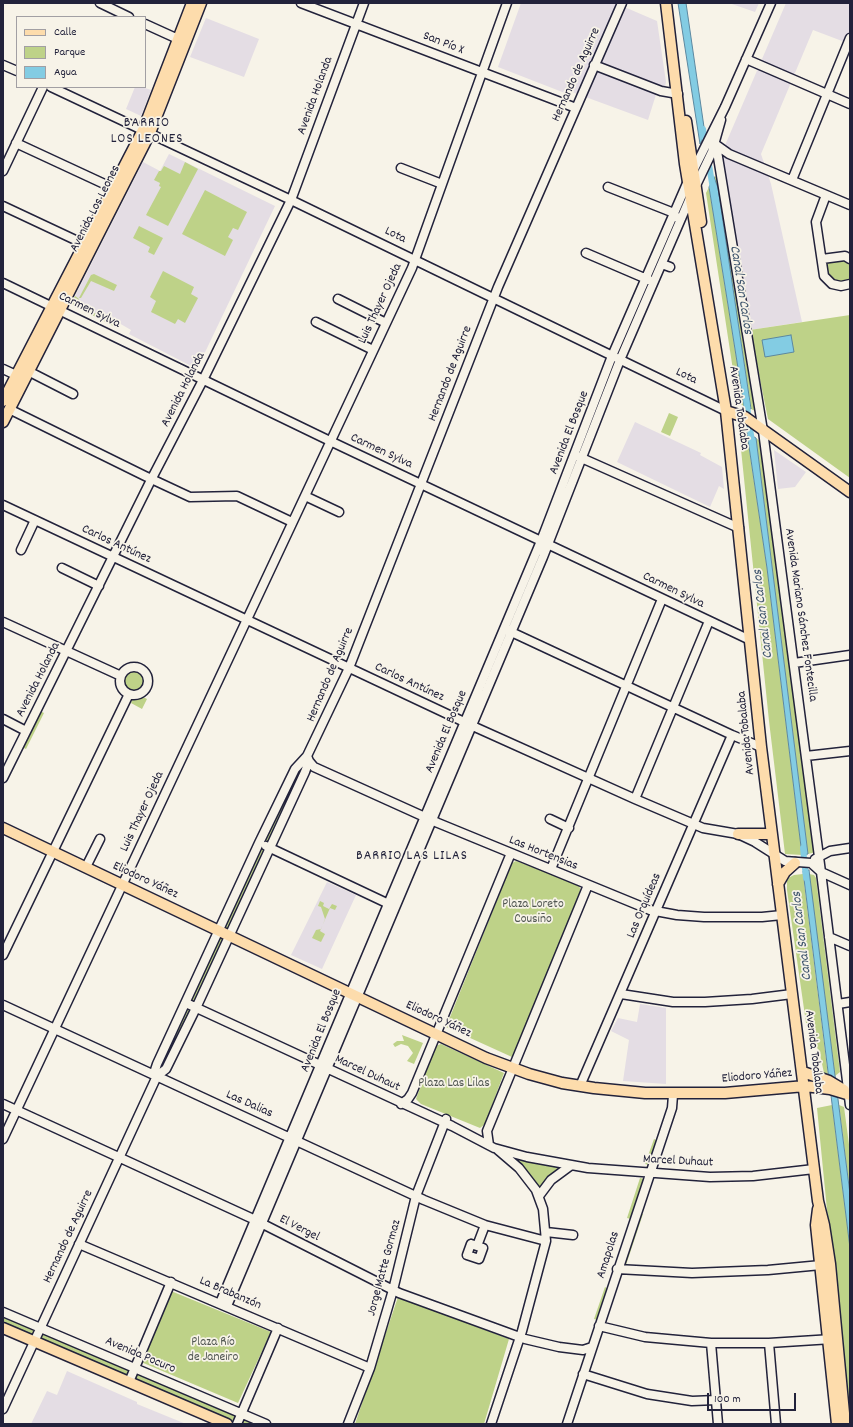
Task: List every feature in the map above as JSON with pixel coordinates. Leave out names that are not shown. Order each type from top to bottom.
[{"type":"main road","name":"Avenida Los Leones","points":[[181,44],[192,3]]},
{"type":"main road","name":"Avenida Los Leones","points":[[3,401],[16,375],[55,307],[146,132],[181,44],[200,3]]},
{"type":"main road","name":"Avenida Tobalaba","points":[[666,3],[678,94],[678,110],[705,251],[702,263]]},
{"type":"main road","name":"Avenida Tobalaba","points":[[678,94],[685,114],[697,169],[692,184],[690,198],[726,411],[761,747],[805,1086],[818,1201],[824,1225],[830,1264],[838,1424]]},
{"type":"main road","name":"Avenida Los Leones","points":[[3,422],[28,371],[84,244],[113,188],[146,132]]},
{"type":"main road","name":"Lota","points":[[726,411],[752,424],[850,492]]},
{"type":"main road","name":"Eliodoro Yáñez","points":[[3,828],[354,995],[512,1068],[551,1080],[580,1086],[673,1095],[725,1094],[805,1086],[846,1092]]},
{"type":"main road","points":[[738,834],[772,834]]},
{"type":"main road","points":[[778,884],[785,872],[804,863]]},
{"type":"main road","points":[[803,1072],[825,1079],[846,1092]]},
{"type":"main road","name":"Avenida Tobalaba","points":[[818,1201],[816,1225],[845,1424]]},
{"type":"main road","points":[[3,1328],[227,1424]]},
{"type":"street","points":[[100,3],[127,16]]},
{"type":"street","name":"San Pío X","points":[[301,3],[576,108]]},
{"type":"street","name":"Avenida Holanda","points":[[3,778],[67,652],[151,480],[203,380],[290,200],[364,3]]},
{"type":"street","name":"Luis Thayer Ojeda","points":[[3,1139],[415,260],[507,3]]},
{"type":"street","name":"Hernando de Aguirre","points":[[3,1409],[158,1076],[166,1069],[196,1008],[270,848],[349,668],[494,298],[622,3]]},
{"type":"street","points":[[712,157],[714,129],[771,3]]},
{"type":"street","points":[[146,25],[181,44]]},
{"type":"street","points":[[792,180],[850,38]]},
{"type":"street","points":[[746,59],[850,104]]},
{"type":"street","points":[[3,65],[16,71]]},
{"type":"street","points":[[594,66],[661,91],[678,94]]},
{"type":"street","points":[[3,171],[43,88]]},
{"type":"street","name":"Lota","points":[[53,88],[415,260],[726,411]]},
{"type":"street","points":[[697,169],[712,157],[725,107]]},
{"type":"street","points":[[16,143],[113,188]]},
{"type":"street","points":[[697,169],[712,157],[729,154],[850,205]]},
{"type":"street","name":"Avenida Mariano Sánchez Fontecilla","points":[[712,157],[752,424],[794,663],[830,937],[846,1092],[850,1105]]},
{"type":"street","points":[[401,168],[442,184]]},
{"type":"street","name":"Avenida El Bosque","points":[[578,456],[612,356],[674,213],[692,184]]},
{"type":"street","points":[[608,187],[674,213],[678,226]]},
{"type":"street","points":[[826,195],[816,222],[824,276],[828,281],[841,286],[850,284]]},
{"type":"street","name":"Avenida El Bosque","points":[[224,1305],[544,543],[578,456],[690,198]]},
{"type":"street","points":[[3,206],[84,244]]},
{"type":"street","points":[[586,253],[654,282]]},
{"type":"street","points":[[822,260],[845,256],[850,259]]},
{"type":"street","points":[[662,264],[670,267]]},
{"type":"street","name":"Carmen Sylva","points":[[3,283],[330,441],[750,640]]},
{"type":"street","points":[[338,299],[386,323]]},
{"type":"street","points":[[316,322],[373,350]]},
{"type":"street","points":[[3,369],[16,375]]},
{"type":"street","points":[[28,371],[73,394]]},
{"type":"street","points":[[9,409],[151,480],[190,497],[237,496],[292,522]]},
{"type":"street","points":[[578,456],[739,528]]},
{"type":"street","points":[[304,496],[338,512]]},
{"type":"street","name":"Carlos Antúnez","points":[[3,505],[468,724],[635,799],[712,831],[738,834],[755,842],[785,861],[804,863]]},
{"type":"street","points":[[21,550],[36,520]]},
{"type":"street","points":[[62,568],[99,586]]},
{"type":"street","points":[[551,870],[628,686],[662,599]]},
{"type":"street","points":[[635,799],[709,621]]},
{"type":"street","points":[[3,622],[121,676]]},
{"type":"street","points":[[507,630],[732,735],[761,747]]},
{"type":"street","points":[[794,663],[850,655]]},
{"type":"street","points":[[136,668],[144,672],[147,685],[142,693],[133,695],[128,694],[122,689],[121,676],[127,669],[136,668]]},
{"type":"street","points":[[3,956],[128,694]]},
{"type":"street","points":[[3,719],[26,731]]},
{"type":"street","name":"Las Orquídeas","points":[[580,1086],[732,735]]},
{"type":"street","points":[[806,756],[850,751]]},
{"type":"street","name":"Hernando de Aguirre","points":[[158,1076],[155,1067],[220,931],[294,769],[308,759]]},
{"type":"street","name":"Las Hortensias","points":[[308,759],[314,767],[428,819],[588,885],[656,911],[704,917],[762,917],[782,915]]},
{"type":"street","points":[[550,820],[569,828]]},
{"type":"street","points":[[86,867],[100,839]]},
{"type":"street","points":[[259,843],[392,905]]},
{"type":"street","points":[[804,863],[830,851],[850,848]]},
{"type":"street","points":[[401,1104],[408,1099],[412,1093],[511,853]]},
{"type":"street","points":[[804,863],[850,885]]},
{"type":"street","points":[[491,1146],[487,1131],[588,885]]},
{"type":"street","points":[[830,937],[850,946]]},
{"type":"street","points":[[621,994],[673,1002],[705,1002],[752,999],[792,994]]},
{"type":"street","points":[[838,1004],[850,1002]]},
{"type":"street","name":"Marcel Duhaut","points":[[186,1003],[401,1104],[446,1121],[491,1146],[523,1173],[539,1196]]},
{"type":"street","name":"Las Dalias","points":[[3,1005],[416,1196],[485,1225],[546,1241]]},
{"type":"street","points":[[412,1093],[412,1099],[417,1105],[446,1121],[479,1134],[487,1131]]},
{"type":"street","name":"Amapolas","points":[[568,1424],[617,1269],[672,1108],[673,1095]]},
{"type":"street","name":"El Vergel","points":[[3,1104],[259,1222],[393,1290],[437,1308],[520,1338],[559,1347],[583,1350],[592,1347]]},
{"type":"street","name":"Jorge Matte Gormaz","points":[[348,1424],[370,1368],[393,1290],[416,1196],[446,1121]]},
{"type":"street","name":"Marcel Duhaut","points":[[491,1146],[570,1166],[650,1173],[710,1177],[753,1176],[814,1168]]},
{"type":"street","points":[[491,1424],[520,1338],[546,1241],[543,1209],[539,1196],[551,1180],[570,1166]]},
{"type":"street","points":[[477,1246],[485,1225]]},
{"type":"street","points":[[546,1232],[573,1235]]},
{"type":"street","name":"La Brabanzón","points":[[80,1244],[370,1368]]},
{"type":"street","points":[[617,1269],[692,1273],[768,1270],[821,1265]]},
{"type":"street","points":[[129,1382],[171,1282]]},
{"type":"street","name":"Avenida Pocuro","points":[[3,1312],[266,1424]]},
{"type":"street","points":[[599,1326],[645,1337],[711,1343],[769,1343],[833,1339]]},
{"type":"street","points":[[237,1424],[278,1328]]},
{"type":"street","points":[[711,1343],[718,1424]]},
{"type":"street","points":[[769,1343],[776,1424]]},
{"type":"street","points":[[583,1374],[647,1394],[692,1401],[716,1400]]},
{"type":"shaded area","points":[[521,3],[615,3],[657,21],[666,82],[665,87],[659,85],[648,120],[572,92],[570,95],[498,67]]},
{"type":"shaded area","points":[[729,3],[759,3],[755,12]]},
{"type":"shaded area","points":[[786,3],[850,3],[850,44],[813,30],[761,154],[771,184],[802,322],[750,330],[721,163],[726,143]]},
{"type":"shaded area","points":[[206,18],[259,39],[244,77],[190,57]]},
{"type":"shaded area","points":[[135,88],[145,88],[151,90],[141,116],[126,109]]},
{"type":"shaded area","points":[[169,154],[275,206],[197,369],[129,334],[131,330],[119,323],[117,327],[71,304],[143,162],[160,171]]},
{"type":"shaded area","points":[[635,422],[701,453],[700,455],[722,467],[724,489],[719,486],[710,507],[617,462]]},
{"type":"shaded area","points":[[774,450],[806,472],[795,487],[778,489]]},
{"type":"shaded area","points":[[327,882],[356,895],[322,969],[291,955]]},
{"type":"shaded area","points":[[640,1004],[666,1008],[666,1084],[623,1081],[629,1040],[611,1031],[618,1018],[637,1022]]},
{"type":"shaded area","points":[[67,1371],[137,1402],[137,1404],[186,1424],[31,1424],[47,1391],[57,1395]]},
{"type":"green space","points":[[185,162],[198,169],[168,226],[146,215],[161,187],[159,186],[160,183],[154,180],[164,166],[180,174]]},
{"type":"green space","points":[[720,175],[757,412],[751,409],[718,188],[714,177]]},
{"type":"green space","points":[[709,187],[744,406],[738,403],[706,193]]},
{"type":"green space","points":[[205,190],[247,212],[238,230],[233,228],[228,237],[233,240],[225,256],[182,234]]},
{"type":"green space","points":[[139,226],[163,238],[154,255],[148,252],[150,247],[133,238]]},
{"type":"green space","points":[[845,258],[850,262],[850,282],[840,284],[829,280],[823,261]]},
{"type":"green space","points":[[163,271],[194,287],[191,294],[198,298],[185,323],[178,319],[175,324],[151,312],[156,301],[150,297]]},
{"type":"green space","points":[[94,274],[117,285],[114,291],[91,281],[81,298],[79,298],[91,275]]},
{"type":"green space","points":[[75,296],[79,299],[77,304],[116,324],[115,327],[71,304]]},
{"type":"green space","points":[[850,315],[850,478],[768,419],[750,330]]},
{"type":"green space","points":[[669,413],[678,417],[670,436],[661,432]]},
{"type":"green space","points":[[739,430],[747,433],[767,568],[802,855],[785,854],[769,721]]},
{"type":"green space","points":[[756,438],[761,442],[774,519],[803,763],[816,852],[808,854]]},
{"type":"green space","points":[[134,671],[141,674],[144,681],[141,688],[134,691],[127,688],[124,681],[127,674]]},
{"type":"green space","points":[[143,697],[147,699],[142,709],[131,703],[133,698],[138,699]]},
{"type":"green space","points":[[40,711],[44,713],[26,749],[22,747]]},
{"type":"green space","points":[[303,763],[301,772],[222,945],[161,1070],[159,1069],[297,770]]},
{"type":"green space","name":"Plaza Loreto Cousiño","points":[[516,861],[578,884],[581,890],[568,926],[512,1057],[446,1027],[512,863]]},
{"type":"green space","points":[[803,874],[828,1075],[824,1073],[819,1050],[817,1048],[813,1023],[806,1023],[787,890],[787,881],[790,877]]},
{"type":"green space","points":[[809,874],[814,875],[816,878],[840,1072],[835,1076]]},
{"type":"green space","points":[[320,901],[324,903],[323,906],[329,909],[332,904],[337,906],[335,910],[330,908],[325,919],[321,907],[318,906]]},
{"type":"green space","points":[[321,929],[320,931],[325,934],[321,942],[312,938],[316,930]]},
{"type":"green space","points":[[402,1035],[423,1043],[414,1064],[407,1061],[413,1053],[408,1046],[401,1044],[395,1047],[393,1044],[397,1041],[404,1041]]},
{"type":"green space","name":"Plaza Las Lilas","points":[[441,1044],[504,1073],[485,1124],[480,1128],[421,1104],[416,1099],[435,1046]]},
{"type":"green space","points":[[832,1105],[850,1248],[850,1424],[848,1424],[817,1108]]},
{"type":"green space","points":[[839,1105],[844,1107],[850,1152],[850,1194]]},
{"type":"green space","points":[[654,1139],[658,1141],[649,1165],[645,1164]]},
{"type":"green space","points":[[514,1156],[535,1163],[557,1167],[557,1171],[545,1181],[540,1189],[538,1189],[513,1159]]},
{"type":"green space","points":[[640,1178],[645,1179],[631,1219],[627,1218]]},
{"type":"green space","points":[[639,1214],[643,1214],[626,1265],[623,1265]]},
{"type":"green space","points":[[605,1287],[608,1289],[598,1320],[594,1319]]},
{"type":"green space","name":"Plaza Río de Janeiro","points":[[171,1291],[271,1332],[238,1403],[141,1362]]},
{"type":"green space","points":[[398,1297],[509,1339],[484,1424],[355,1424]]},
{"type":"green space","points":[[3,1314],[261,1424],[233,1424],[43,1344],[3,1326]]},
{"type":"water","points":[[678,3],[686,3],[705,134],[700,144]]},
{"type":"water","points":[[714,177],[718,188],[751,409],[744,406],[709,187]]},
{"type":"water","points":[[791,335],[794,352],[765,357],[762,340]]},
{"type":"water","points":[[747,433],[756,438],[808,854],[802,855],[767,568]]},
{"type":"water","points":[[809,870],[850,1194],[850,1248],[803,871]]},
{"type":"waterway","name":"Canal San Carlos","points":[[703,129],[713,189]]},
{"type":"waterway","name":"Canal San Carlos","points":[[746,399],[752,442]]},
{"type":"waterway","name":"Canal San Carlos","points":[[803,848],[806,878]]},
{"type":"district","name":"BARRIO LOS LEONES","points":[[147,132]]},
{"type":"district","name":"BARRIO LAS LILAS","points":[[412,857]]}]
